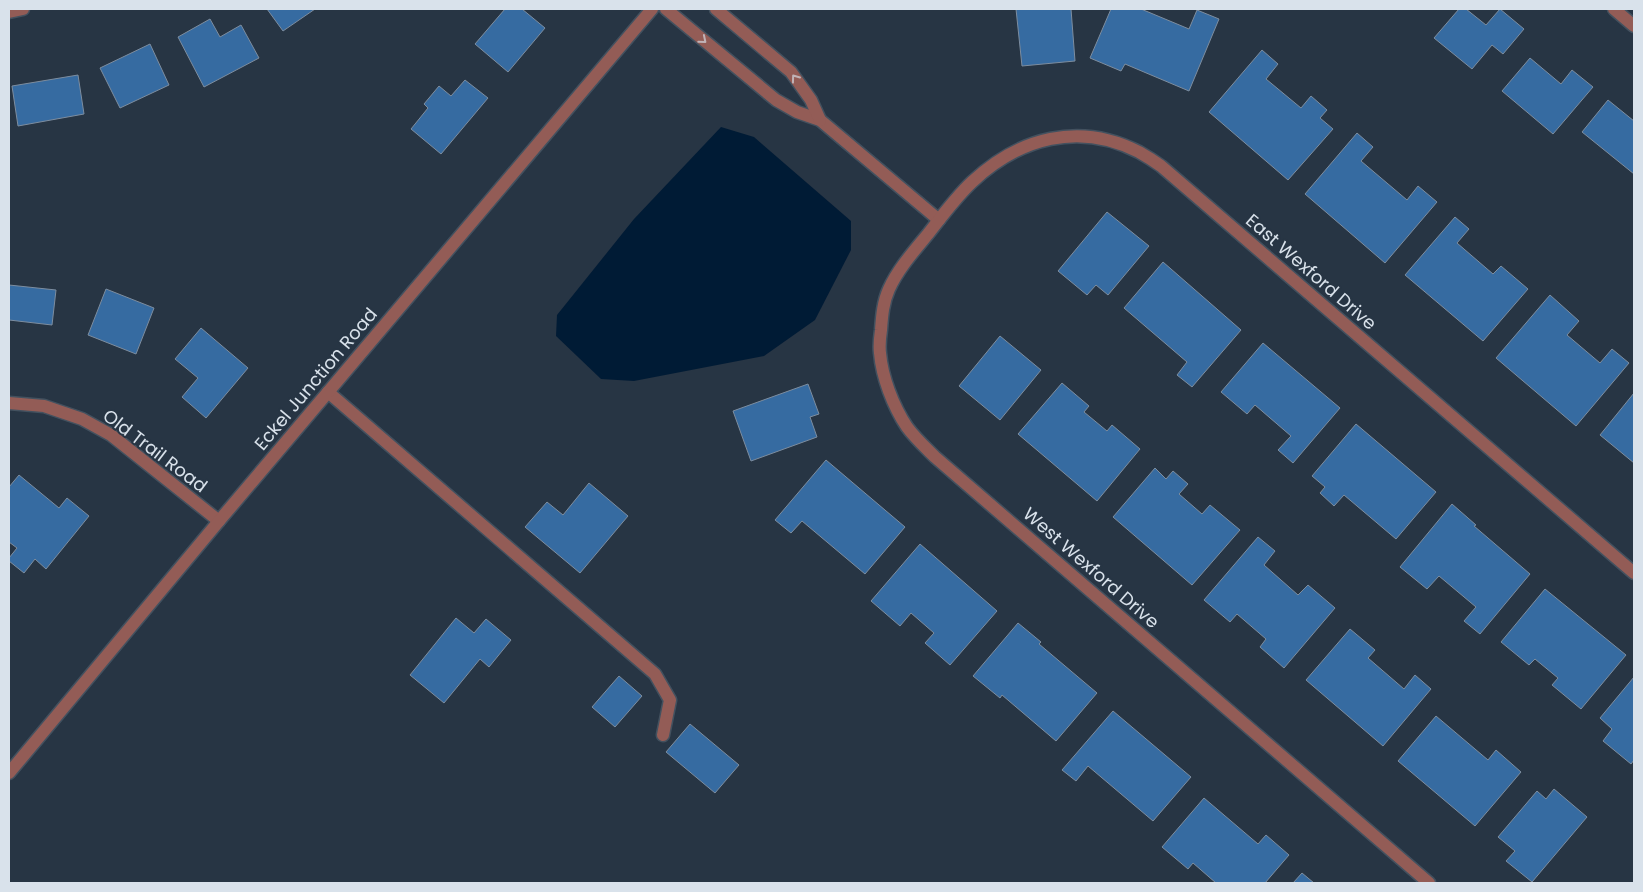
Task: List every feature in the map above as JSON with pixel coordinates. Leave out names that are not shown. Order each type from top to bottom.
[{"type":"street","points":[[9,12],[23,9]]},
{"type":"street","name":"Eckel Junction Road","points":[[9,773],[219,521],[652,9]]},
{"type":"street","points":[[666,9],[776,100],[797,112],[820,120],[939,220]]},
{"type":"street","points":[[716,9],[791,72],[811,100],[820,120]]},
{"type":"street","points":[[1614,9],[1634,26]]},
{"type":"street","name":"East Wexford Drive","points":[[939,220],[970,183],[1006,156],[1030,144],[1059,136],[1087,136],[1110,141],[1137,151],[1161,166],[1634,573]]},
{"type":"street","name":"West Wexford Drive","points":[[939,220],[908,259],[889,289],[882,309],[879,352],[884,377],[898,411],[908,428],[935,458],[1429,883]]},
{"type":"street","points":[[328,392],[655,674],[670,700],[663,735]]},
{"type":"street","name":"Old Trail Road","points":[[9,403],[44,406],[82,419],[111,435],[219,521]]},
{"type":"water","points":[[721,127],[754,137],[851,221],[851,250],[815,320],[764,356],[634,381],[601,379],[556,336],[557,315],[634,219]]},
{"type":"building","points":[[267,9],[315,9],[283,31]]},
{"type":"building","points":[[505,9],[522,9],[545,28],[508,72],[475,44]]},
{"type":"building","points":[[1016,9],[1071,9],[1075,61],[1022,66]]},
{"type":"building","points":[[1111,9],[1141,9],[1189,29],[1197,10],[1219,19],[1189,91],[1125,64],[1121,71],[1090,58]]},
{"type":"building","points":[[1459,9],[1466,9],[1486,25],[1500,9],[1524,29],[1503,54],[1492,45],[1472,69],[1434,38]]},
{"type":"building","points":[[210,19],[220,37],[241,25],[259,58],[204,87],[178,37]]},
{"type":"building","points":[[150,44],[169,85],[120,108],[100,68]]},
{"type":"building","points":[[1262,50],[1278,64],[1266,79],[1301,108],[1311,96],[1327,110],[1320,118],[1333,129],[1288,180],[1209,112]]},
{"type":"building","points":[[1530,58],[1561,84],[1572,70],[1593,87],[1553,134],[1502,91]]},
{"type":"building","points":[[78,75],[84,114],[18,126],[12,86]]},
{"type":"building","points":[[465,80],[488,98],[441,154],[411,129],[428,108],[424,104],[439,86],[451,96]]},
{"type":"building","points":[[1608,100],[1634,121],[1634,174],[1582,132]]},
{"type":"building","points":[[1357,133],[1373,147],[1361,161],[1407,200],[1418,186],[1437,202],[1385,263],[1305,194]]},
{"type":"building","points":[[1107,212],[1149,246],[1108,295],[1096,285],[1087,295],[1058,271]]},
{"type":"building","points":[[1455,217],[1469,229],[1457,243],[1493,274],[1501,266],[1528,289],[1483,341],[1405,275]]},
{"type":"building","points":[[1163,262],[1241,330],[1192,387],[1177,375],[1187,362],[1124,308]]},
{"type":"building","points":[[9,285],[56,290],[52,325],[9,320]]},
{"type":"building","points":[[106,289],[154,308],[136,354],[88,335]]},
{"type":"building","points":[[1550,295],[1579,321],[1567,335],[1600,363],[1612,349],[1629,363],[1576,426],[1496,358]]},
{"type":"building","points":[[201,328],[248,368],[206,418],[182,397],[198,378],[175,359]]},
{"type":"building","points":[[1000,336],[1041,370],[1000,420],[959,386]]},
{"type":"building","points":[[1263,343],[1340,408],[1293,463],[1278,450],[1291,436],[1255,405],[1247,414],[1221,392]]},
{"type":"building","points":[[1062,383],[1089,406],[1084,412],[1107,431],[1112,425],[1140,449],[1097,501],[1018,434]]},
{"type":"building","points":[[808,384],[819,414],[810,417],[817,437],[751,461],[733,411]]},
{"type":"building","points":[[1634,393],[1634,463],[1600,435]]},
{"type":"building","points":[[1356,424],[1436,492],[1396,539],[1344,495],[1334,506],[1320,493],[1325,487],[1312,476]]},
{"type":"building","points":[[826,460],[905,527],[865,574],[802,521],[791,533],[775,520]]},
{"type":"building","points":[[1155,468],[1166,479],[1173,471],[1188,484],[1179,494],[1202,514],[1210,505],[1240,530],[1192,585],[1113,517]]},
{"type":"building","points":[[19,475],[59,508],[67,498],[89,516],[46,569],[35,559],[24,573],[9,561],[9,558],[17,548],[9,542],[9,487]]},
{"type":"building","points":[[589,483],[628,516],[580,573],[525,527],[547,502],[563,515]]},
{"type":"building","points":[[1452,504],[1476,525],[1474,526],[1530,574],[1480,634],[1464,621],[1476,607],[1439,576],[1427,589],[1400,567]]},
{"type":"building","points":[[1258,537],[1275,551],[1264,565],[1298,595],[1308,585],[1335,608],[1284,668],[1260,647],[1266,639],[1237,614],[1230,622],[1204,600]]},
{"type":"building","points":[[920,544],[997,611],[950,665],[925,643],[934,633],[911,613],[900,626],[871,601]]},
{"type":"building","points":[[1545,589],[1626,655],[1581,709],[1552,685],[1558,678],[1535,659],[1529,665],[1501,642]]},
{"type":"building","points":[[456,618],[474,633],[486,619],[511,640],[489,667],[480,659],[444,703],[410,675]]},
{"type":"building","points":[[1018,623],[1041,642],[1039,644],[1097,693],[1056,741],[1002,695],[1000,698],[973,676]]},
{"type":"building","points":[[1350,629],[1375,650],[1368,658],[1404,689],[1415,675],[1431,689],[1383,746],[1306,680]]},
{"type":"building","points":[[619,676],[642,696],[615,727],[592,707]]},
{"type":"building","points":[[1634,677],[1634,760],[1631,764],[1603,741],[1612,729],[1600,718]]},
{"type":"building","points":[[1113,711],[1191,777],[1153,821],[1088,766],[1076,781],[1062,770]]},
{"type":"building","points":[[1436,716],[1488,760],[1496,750],[1521,772],[1475,826],[1398,761]]},
{"type":"building","points":[[690,724],[739,765],[715,793],[666,752]]},
{"type":"building","points":[[1554,789],[1587,817],[1532,882],[1506,861],[1515,851],[1498,837],[1537,791],[1546,799]]},
{"type":"building","points":[[1204,798],[1258,844],[1266,835],[1289,855],[1265,883],[1216,883],[1193,863],[1188,869],[1162,847]]},
{"type":"building","points":[[1302,873],[1314,883],[1293,883]]}]
